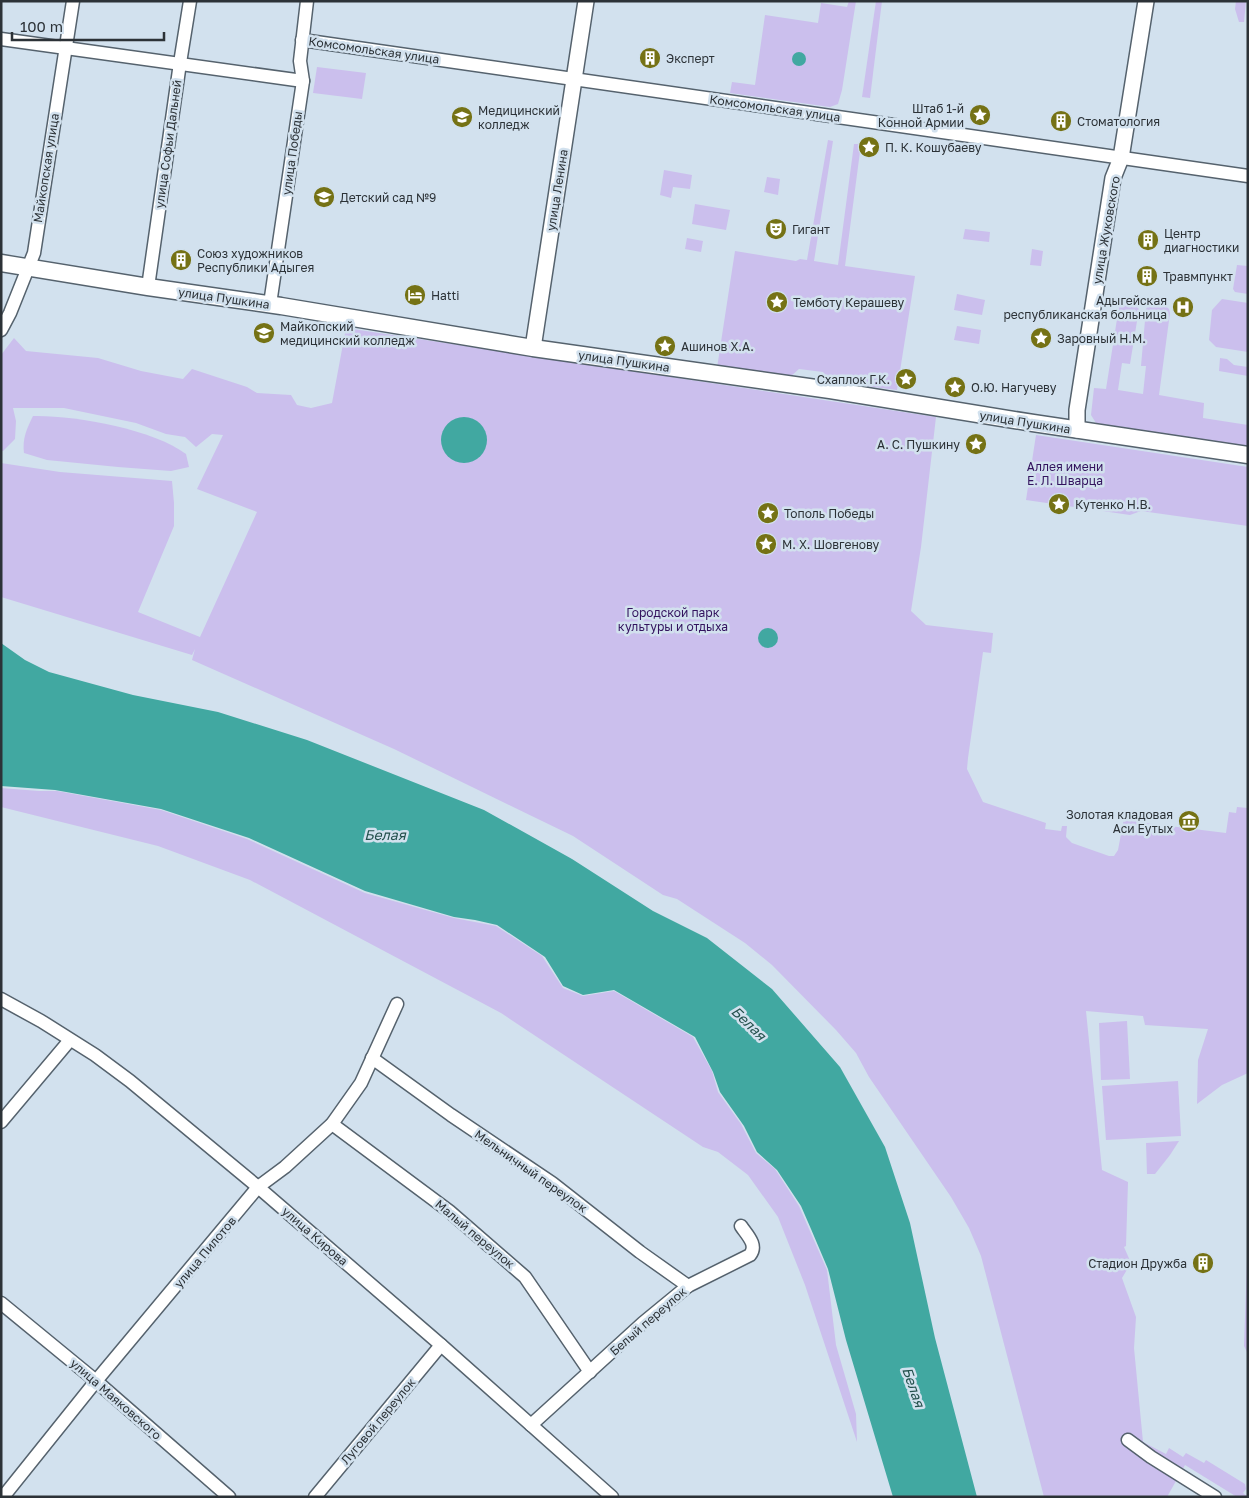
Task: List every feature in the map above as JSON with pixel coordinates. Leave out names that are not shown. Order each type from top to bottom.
[{"type":"main road","name":"улица Пушкина","points":[[1,263],[148,287],[270,304],[533,348],[810,383],[1077,430],[1248,455]]},
{"type":"street","name":"Майкопская улица","points":[[1,330],[34,253],[73,1]]},
{"type":"street","name":"улица Софьи Дальней","points":[[148,287],[190,1]]},
{"type":"street","name":"улица Победы","points":[[270,304],[303,81],[300,61],[307,1]]},
{"type":"street","name":"улица Ленина","points":[[533,348],[586,1]]},
{"type":"street","name":"улица Жуковского","points":[[1077,430],[1077,410],[1113,178],[1121,158],[1146,1]]},
{"type":"street","points":[[1,39],[65,46],[303,81]]},
{"type":"street","name":"Комсомольская улица","points":[[302,40],[1248,176]]},
{"type":"street","name":"улица Кирова","points":[[1,999],[42,1021],[95,1054],[130,1081],[441,1345],[612,1497]]},
{"type":"street","name":"улица Пилотов","points":[[3,1497],[258,1188],[285,1167],[332,1124],[361,1083],[396,1004]]},
{"type":"street","points":[[1,1122],[70,1040]]},
{"type":"street","name":"Мельничный переулок","points":[[372,1058],[451,1115],[552,1183],[640,1252],[688,1286]]},
{"type":"street","name":"Малый переулок","points":[[332,1124],[450,1211],[525,1277],[590,1372]]},
{"type":"street","name":"Белый переулок","points":[[531,1425],[643,1323],[688,1286],[752,1254],[752,1244],[741,1226]]},
{"type":"street","name":"улица Маяковского","points":[[1,1303],[229,1497]]},
{"type":"street","name":"Луговой переулок","points":[[315,1497],[441,1345]]},
{"type":"street","points":[[1128,1440],[1152,1458],[1215,1497]]},
{"type":"green space","points":[[849,1],[856,1],[842,90],[838,104],[830,107],[730,93],[732,82],[755,85],[765,15],[818,23],[821,3],[847,7]]},
{"type":"green space","points":[[876,1],[882,1],[870,98],[862,97]]},
{"type":"green space","points":[[1236,1],[1246,1],[1244,22],[1239,22],[1235,9]]},
{"type":"green space","points":[[317,67],[366,73],[362,99],[313,93]]},
{"type":"green space","points":[[828,140],[833,141],[814,261],[838,265],[854,144],[861,144],[845,266],[915,276],[897,390],[828,381],[823,372],[799,369],[789,378],[717,368],[735,251],[796,261],[800,259],[807,260]]},
{"type":"green space","points":[[664,170],[692,175],[690,189],[673,187],[671,198],[660,195]]},
{"type":"green space","points":[[767,177],[780,179],[778,195],[764,192]]},
{"type":"green space","points":[[695,204],[730,210],[726,230],[692,224]]},
{"type":"green space","points":[[965,229],[990,232],[989,242],[963,239]]},
{"type":"green space","points":[[687,238],[703,241],[701,252],[685,249]]},
{"type":"green space","points":[[1032,249],[1043,251],[1041,266],[1030,265]]},
{"type":"green space","points":[[1237,265],[1248,266],[1248,294],[1235,292],[1233,289]]},
{"type":"green space","points":[[957,294],[985,300],[982,315],[954,310]]},
{"type":"green space","points":[[1222,299],[1248,303],[1248,352],[1216,347],[1209,340],[1212,310]]},
{"type":"green space","points":[[1120,300],[1131,302],[1139,309],[1130,364],[1122,363],[1118,390],[1143,394],[1146,366],[1141,366],[1146,309],[1151,302],[1161,302],[1169,309],[1170,313],[1159,395],[1204,403],[1203,418],[1248,425],[1248,446],[1096,423],[1091,415],[1094,388],[1106,389]]},
{"type":"green space","points":[[957,326],[981,330],[979,344],[954,340]]},
{"type":"green space","name":"Городской парк культуры и отдыха","points":[[346,328],[936,417],[921,547],[911,611],[926,625],[993,633],[991,653],[983,652],[967,769],[983,802],[1046,823],[1045,829],[1061,831],[1062,826],[1067,826],[1066,837],[1072,843],[1109,856],[1114,856],[1118,850],[1125,813],[1137,822],[1226,833],[1229,812],[1236,813],[1237,807],[1248,808],[1248,1073],[1222,1085],[1197,1104],[1198,1060],[1208,1029],[1145,1025],[1143,1016],[1086,1011],[1102,1170],[1128,1182],[1126,1246],[1124,1247],[1131,1263],[1122,1278],[1136,1317],[1134,1348],[1143,1442],[1166,1454],[1169,1448],[1183,1457],[1186,1453],[1204,1463],[1206,1460],[1245,1484],[1246,1489],[1243,1493],[1248,1497],[1237,1497],[1185,1465],[1167,1497],[1044,1497],[981,1256],[969,1228],[951,1197],[869,1077],[856,1053],[772,965],[745,943],[677,899],[663,895],[573,836],[394,749],[192,660],[195,649],[192,655],[1,597],[1,463],[60,472],[172,481],[174,526],[138,612],[200,637],[257,512],[197,489],[223,435],[212,434],[196,447],[185,437],[166,434],[136,423],[64,408],[13,408],[16,421],[15,439],[1,451],[1,355],[14,338],[26,351],[98,358],[141,371],[183,379],[192,369],[247,387],[257,393],[291,395],[297,405],[311,408],[332,403]]},
{"type":"green space","points":[[1220,358],[1227,359],[1234,365],[1248,367],[1248,376],[1219,371]]},
{"type":"green space","points":[[33,416],[91,421],[154,437],[186,454],[189,467],[171,471],[118,467],[47,460],[24,453],[24,438]]},
{"type":"green space","name":"Аллея имени Е. Л. Шварца","points":[[1036,435],[1248,467],[1248,526],[1141,511],[1130,515],[1026,500]]},
{"type":"green space","points":[[1,788],[57,791],[161,810],[247,839],[365,893],[454,918],[496,926],[542,956],[563,988],[583,996],[614,991],[693,1037],[712,1071],[718,1092],[741,1124],[756,1153],[775,1169],[799,1206],[827,1270],[836,1345],[856,1414],[857,1442],[805,1285],[778,1217],[748,1175],[718,1152],[703,1147],[501,1013],[250,880],[158,846],[1,807]]},
{"type":"green space","points":[[1127,1021],[1130,1079],[1101,1080],[1099,1023]]},
{"type":"green space","points":[[1178,1081],[1181,1136],[1106,1140],[1102,1086]]},
{"type":"green space","points":[[1179,1141],[1155,1174],[1147,1174],[1146,1143]]},
{"type":"green space","points":[[1248,1234],[1248,1354],[1244,1346]]},
{"type":"water","points":[[796,52],[802,52],[806,59],[802,66],[796,66],[792,62],[792,56]]},
{"type":"water","points":[[469,417],[481,423],[486,431],[486,449],[481,457],[473,462],[459,463],[447,457],[442,449],[441,435],[447,423],[455,418]]},
{"type":"water","points":[[768,628],[775,631],[778,638],[775,645],[768,648],[761,645],[758,638],[761,631]]},
{"type":"water","name":"Белая","points":[[1,643],[25,660],[49,672],[133,695],[218,712],[307,740],[484,810],[572,859],[653,911],[707,938],[772,989],[840,1067],[885,1147],[910,1223],[935,1338],[977,1497],[893,1497],[846,1340],[828,1269],[811,1229],[801,1206],[777,1170],[757,1152],[744,1126],[720,1092],[713,1072],[695,1037],[614,990],[583,995],[563,986],[545,957],[497,925],[454,917],[365,891],[249,838],[161,809],[55,790],[1,786]]},
{"type":"place","name":"Эксперт","points":[[650,58]]},
{"type":"place","name":"Штаб 1-й Конной Армии","points":[[980,115]]},
{"type":"place","name":"Медицинский колледж","points":[[462,117]]},
{"type":"place","name":"Стоматология","points":[[1061,121]]},
{"type":"place","name":"П. К. Кошубаеву","points":[[869,147]]},
{"type":"place","name":"Детский сад №9","points":[[324,197]]},
{"type":"place","name":"Гигант","points":[[776,229]]},
{"type":"place","name":"Центр диагностики","points":[[1148,240]]},
{"type":"place","name":"Союз художников Республики Адыгея","points":[[181,260]]},
{"type":"place","name":"Травмпункт","points":[[1147,276]]},
{"type":"place","name":"Hatti","points":[[415,295]]},
{"type":"place","name":"Темботу Керашеву","points":[[777,302]]},
{"type":"place","name":"Адыгейская республиканская больница","points":[[1183,307]]},
{"type":"place","name":"Майкопский медицинский колледж","points":[[264,333]]},
{"type":"place","name":"Заровный Н.М.","points":[[1041,338]]},
{"type":"place","name":"Ашинов Х.А.","points":[[665,346]]},
{"type":"place","name":"Схаплок Г.К.","points":[[906,379]]},
{"type":"place","name":"О.Ю. Нагучеву","points":[[955,387]]},
{"type":"place","name":"А. С. Пушкину","points":[[976,444]]},
{"type":"place","name":"Кутенко Н.В.","points":[[1059,504]]},
{"type":"place","name":"Тополь Победы","points":[[768,513]]},
{"type":"place","name":"М. Х. Шовгенову","points":[[766,544]]},
{"type":"place","name":"Золотая кладовая Аси Еутых","points":[[1189,821]]},
{"type":"place","name":"Стадион Дружба","points":[[1203,1263]]}]
